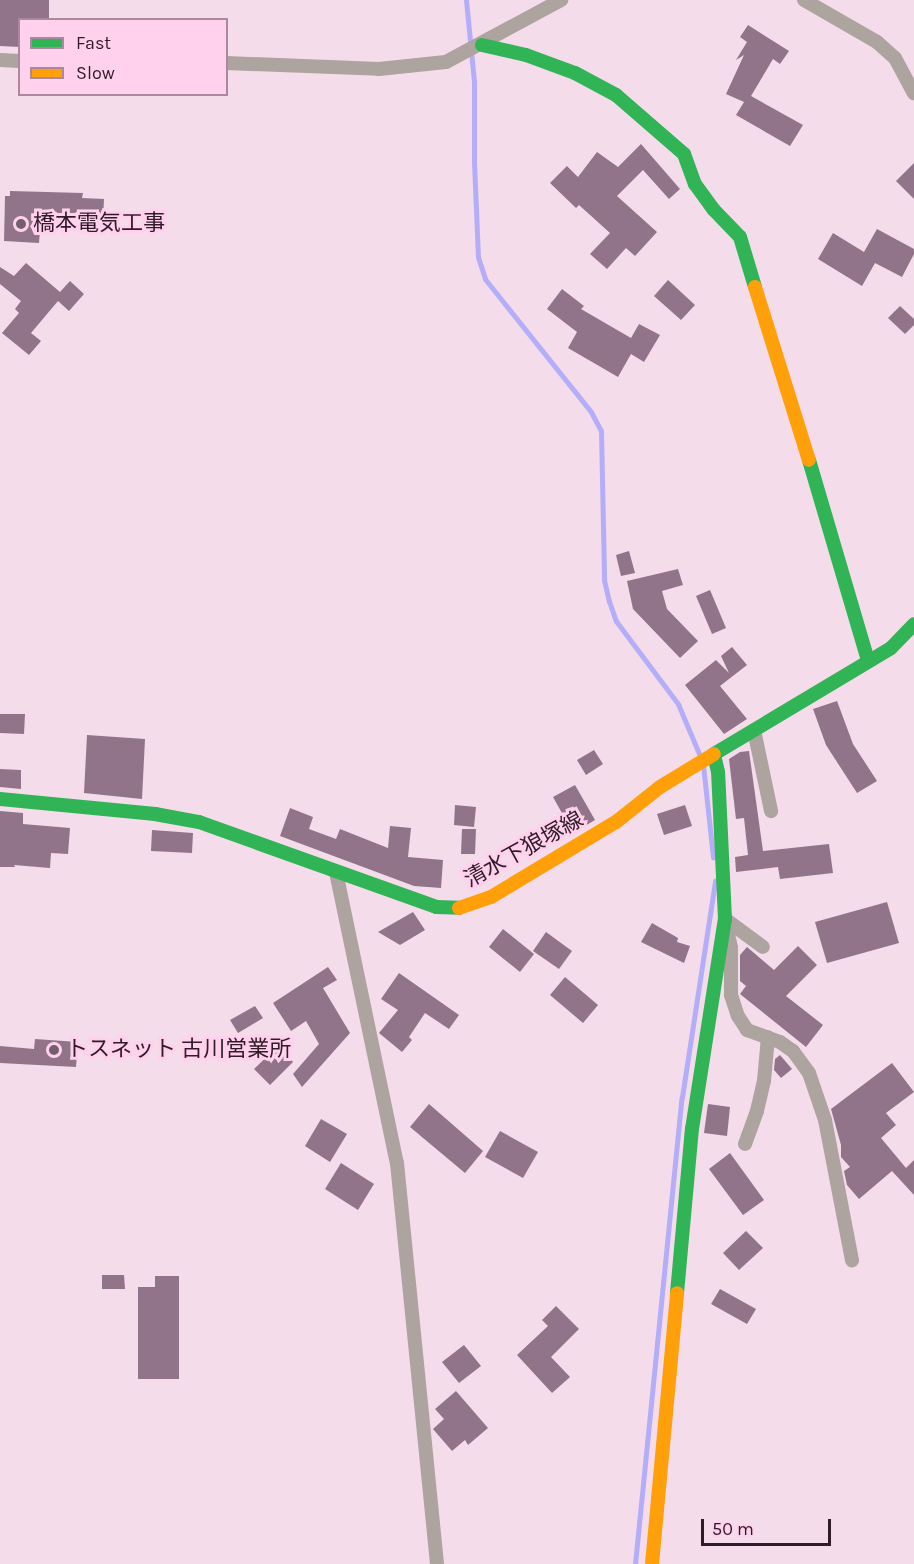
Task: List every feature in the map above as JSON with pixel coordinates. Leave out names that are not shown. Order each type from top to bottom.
[{"type":"street","points":[[228,63],[379,69],[446,62],[561,0]]},
{"type":"street","points":[[804,0],[877,42],[895,58],[914,93]]},
{"type":"street","points":[[474,48],[526,55],[575,73],[616,95],[684,154],[695,184],[714,210],[740,237],[868,660]]},
{"type":"street","points":[[0,60],[18,61]]},
{"type":"street","name":"清水下狼塚線","points":[[0,799],[155,814],[199,822],[436,907],[461,908],[491,897],[616,822],[660,787],[692,766],[891,648],[914,624]]},
{"type":"street","points":[[754,730],[771,811]]},
{"type":"street","points":[[652,1564],[692,1129],[724,920],[723,856],[712,755]]},
{"type":"street","points":[[336,872],[397,1163],[437,1564]]},
{"type":"street","points":[[724,920],[763,946]]},
{"type":"street","points":[[724,920],[731,948],[731,995],[738,1016],[747,1030],[768,1037],[793,1051],[809,1073],[825,1120],[852,1260]]},
{"type":"street","points":[[745,1144],[757,1111],[764,1081],[768,1037]]},
{"type":"building","points":[[0,0],[49,0],[49,18],[18,18],[18,47],[0,46]]},
{"type":"building","points":[[748,25],[789,51],[780,64],[773,59],[751,96],[803,125],[790,146],[736,115],[744,102],[726,94],[744,55],[736,60],[747,42],[740,37]]},
{"type":"building","points":[[641,144],[680,189],[669,199],[643,170],[617,196],[657,232],[635,256],[626,248],[607,269],[590,254],[610,233],[579,205],[576,208],[550,183],[567,166],[578,177],[597,152],[618,167]]},
{"type":"building","points":[[914,163],[914,199],[896,181]]},
{"type":"building","points":[[10,191],[83,193],[82,198],[104,199],[103,221],[41,217],[39,243],[4,241],[5,196],[10,196]]},
{"type":"building","points":[[877,229],[914,249],[914,254],[902,277],[875,263],[862,286],[818,259],[833,233],[864,252]]},
{"type":"building","points":[[26,263],[60,292],[70,281],[84,294],[69,311],[58,301],[31,333],[41,341],[29,355],[2,333],[19,313],[15,309],[21,301],[0,284],[0,267],[14,276]]},
{"type":"building","points":[[668,280],[695,305],[681,320],[654,296]]},
{"type":"building","points":[[562,289],[584,306],[581,309],[631,338],[639,324],[660,335],[644,362],[631,354],[618,377],[568,348],[577,332],[547,309]]},
{"type":"building","points":[[900,306],[914,319],[914,325],[905,334],[888,318]]},
{"type":"building","points":[[629,551],[635,573],[621,576],[616,555]]},
{"type":"building","points":[[678,569],[683,585],[662,591],[667,609],[698,641],[680,658],[633,609],[627,581]]},
{"type":"building","points":[[710,590],[726,628],[712,634],[696,596]]},
{"type":"building","points":[[732,647],[747,665],[720,686],[747,719],[724,734],[685,685],[716,660],[729,673],[721,656]]},
{"type":"building","points":[[837,701],[853,744],[877,781],[857,793],[826,745],[813,709]]},
{"type":"building","points":[[0,714],[25,714],[24,734],[0,733]]},
{"type":"building","points":[[87,735],[145,739],[142,799],[84,793]]},
{"type":"building","points":[[594,750],[603,764],[586,775],[577,760]]},
{"type":"building","points":[[749,751],[763,851],[829,844],[833,873],[780,879],[778,867],[736,872],[735,857],[748,855],[744,818],[736,819],[729,759],[740,752]]},
{"type":"building","points":[[0,769],[21,770],[21,789],[0,787]]},
{"type":"building","points":[[575,785],[595,820],[573,833],[553,797]]},
{"type":"building","points":[[455,805],[476,807],[474,827],[454,825]]},
{"type":"building","points":[[685,805],[692,826],[664,835],[657,814]]},
{"type":"building","points":[[290,808],[313,817],[309,829],[336,839],[340,829],[388,848],[390,826],[411,828],[408,857],[443,860],[441,888],[414,886],[280,836]]},
{"type":"building","points":[[0,811],[23,813],[23,824],[70,828],[68,854],[51,853],[50,868],[14,865],[15,867],[0,867]]},
{"type":"building","points":[[462,829],[476,829],[475,854],[461,854]]},
{"type":"building","points":[[152,830],[193,833],[192,853],[151,851]]},
{"type":"building","points":[[887,902],[899,943],[827,963],[815,922]]},
{"type":"building","points":[[413,912],[425,930],[400,945],[378,932]]},
{"type":"building","points":[[652,923],[678,938],[677,942],[690,946],[684,963],[641,942]]},
{"type":"building","points":[[503,929],[534,954],[520,972],[489,947]]},
{"type":"building","points":[[546,932],[572,951],[559,969],[533,951]]},
{"type":"building","points":[[798,946],[817,965],[786,996],[823,1025],[806,1047],[740,994],[746,986],[740,981],[740,955],[747,947],[774,970]]},
{"type":"building","points":[[328,967],[337,980],[323,988],[350,1033],[302,1087],[293,1074],[319,1044],[306,1021],[291,1031],[273,1003]]},
{"type":"building","points":[[399,973],[459,1015],[449,1029],[425,1013],[409,1037],[412,1040],[402,1052],[379,1033],[398,1010],[381,999]]},
{"type":"building","points":[[565,977],[598,1005],[583,1023],[550,995]]},
{"type":"building","points":[[255,1006],[263,1018],[238,1033],[230,1020]]},
{"type":"building","points":[[35,1039],[78,1042],[76,1067],[0,1063],[0,1046],[34,1049]]},
{"type":"building","points":[[278,1046],[293,1062],[270,1085],[254,1069]]},
{"type":"building","points":[[780,1055],[792,1069],[781,1078],[774,1070],[775,1059]]},
{"type":"building","points":[[892,1063],[914,1092],[886,1113],[896,1125],[881,1138],[906,1168],[914,1160],[914,1195],[892,1171],[859,1199],[847,1185],[844,1171],[850,1167],[841,1157],[841,1145],[831,1109]]},
{"type":"building","points":[[429,1104],[483,1151],[465,1173],[410,1127]]},
{"type":"building","points":[[708,1104],[730,1107],[727,1136],[704,1133]]},
{"type":"building","points":[[321,1119],[347,1134],[330,1162],[305,1146]]},
{"type":"building","points":[[500,1131],[538,1152],[523,1178],[485,1157]]},
{"type":"building","points":[[730,1153],[764,1200],[743,1215],[709,1169]]},
{"type":"building","points":[[341,1163],[374,1184],[358,1210],[325,1189]]},
{"type":"building","points":[[746,1231],[763,1248],[739,1270],[723,1253]]},
{"type":"building","points":[[102,1275],[124,1275],[125,1289],[102,1289]]},
{"type":"building","points":[[155,1276],[179,1276],[179,1379],[138,1379],[138,1287],[155,1287]]},
{"type":"building","points":[[720,1289],[756,1309],[747,1324],[711,1304]]},
{"type":"building","points":[[556,1306],[579,1329],[551,1357],[570,1377],[552,1393],[517,1355],[548,1326],[542,1320]]},
{"type":"building","points":[[464,1345],[481,1366],[459,1383],[442,1362]]},
{"type":"building","points":[[456,1391],[488,1428],[468,1445],[465,1440],[452,1451],[433,1429],[444,1419],[435,1409]]},
{"type":"waterway","points":[[466,0],[474,82],[474,162],[478,257],[485,279],[591,412],[601,431],[604,580],[609,601],[616,621],[678,704],[700,756]]},
{"type":"waterway","points":[[703,765],[713,857]]},
{"type":"waterway","points":[[635,1564],[682,1097],[715,881]]},
{"type":"traffic: fast","points":[[482,45],[526,55],[575,73],[616,95],[684,154],[695,184],[714,210],[740,237],[755,287]]},
{"type":"traffic: fast","points":[[809,460],[868,660]]},
{"type":"traffic: fast","points":[[714,754],[891,648],[914,624]]},
{"type":"traffic: fast","points":[[677,1293],[692,1129],[725,919],[718,772],[714,754]]},
{"type":"traffic: fast","points":[[0,799],[155,814],[199,822],[436,907],[459,908]]},
{"type":"traffic: slow","points":[[755,287],[809,460]]},
{"type":"traffic: slow","points":[[459,908],[491,897],[616,822],[660,787],[714,754]]},
{"type":"traffic: slow","points":[[652,1564],[677,1293]]},
{"type":"place","name":"橋本電気工事","points":[[21,224]]},
{"type":"place","name":"トスネット 古川営業所","points":[[54,1050]]}]
